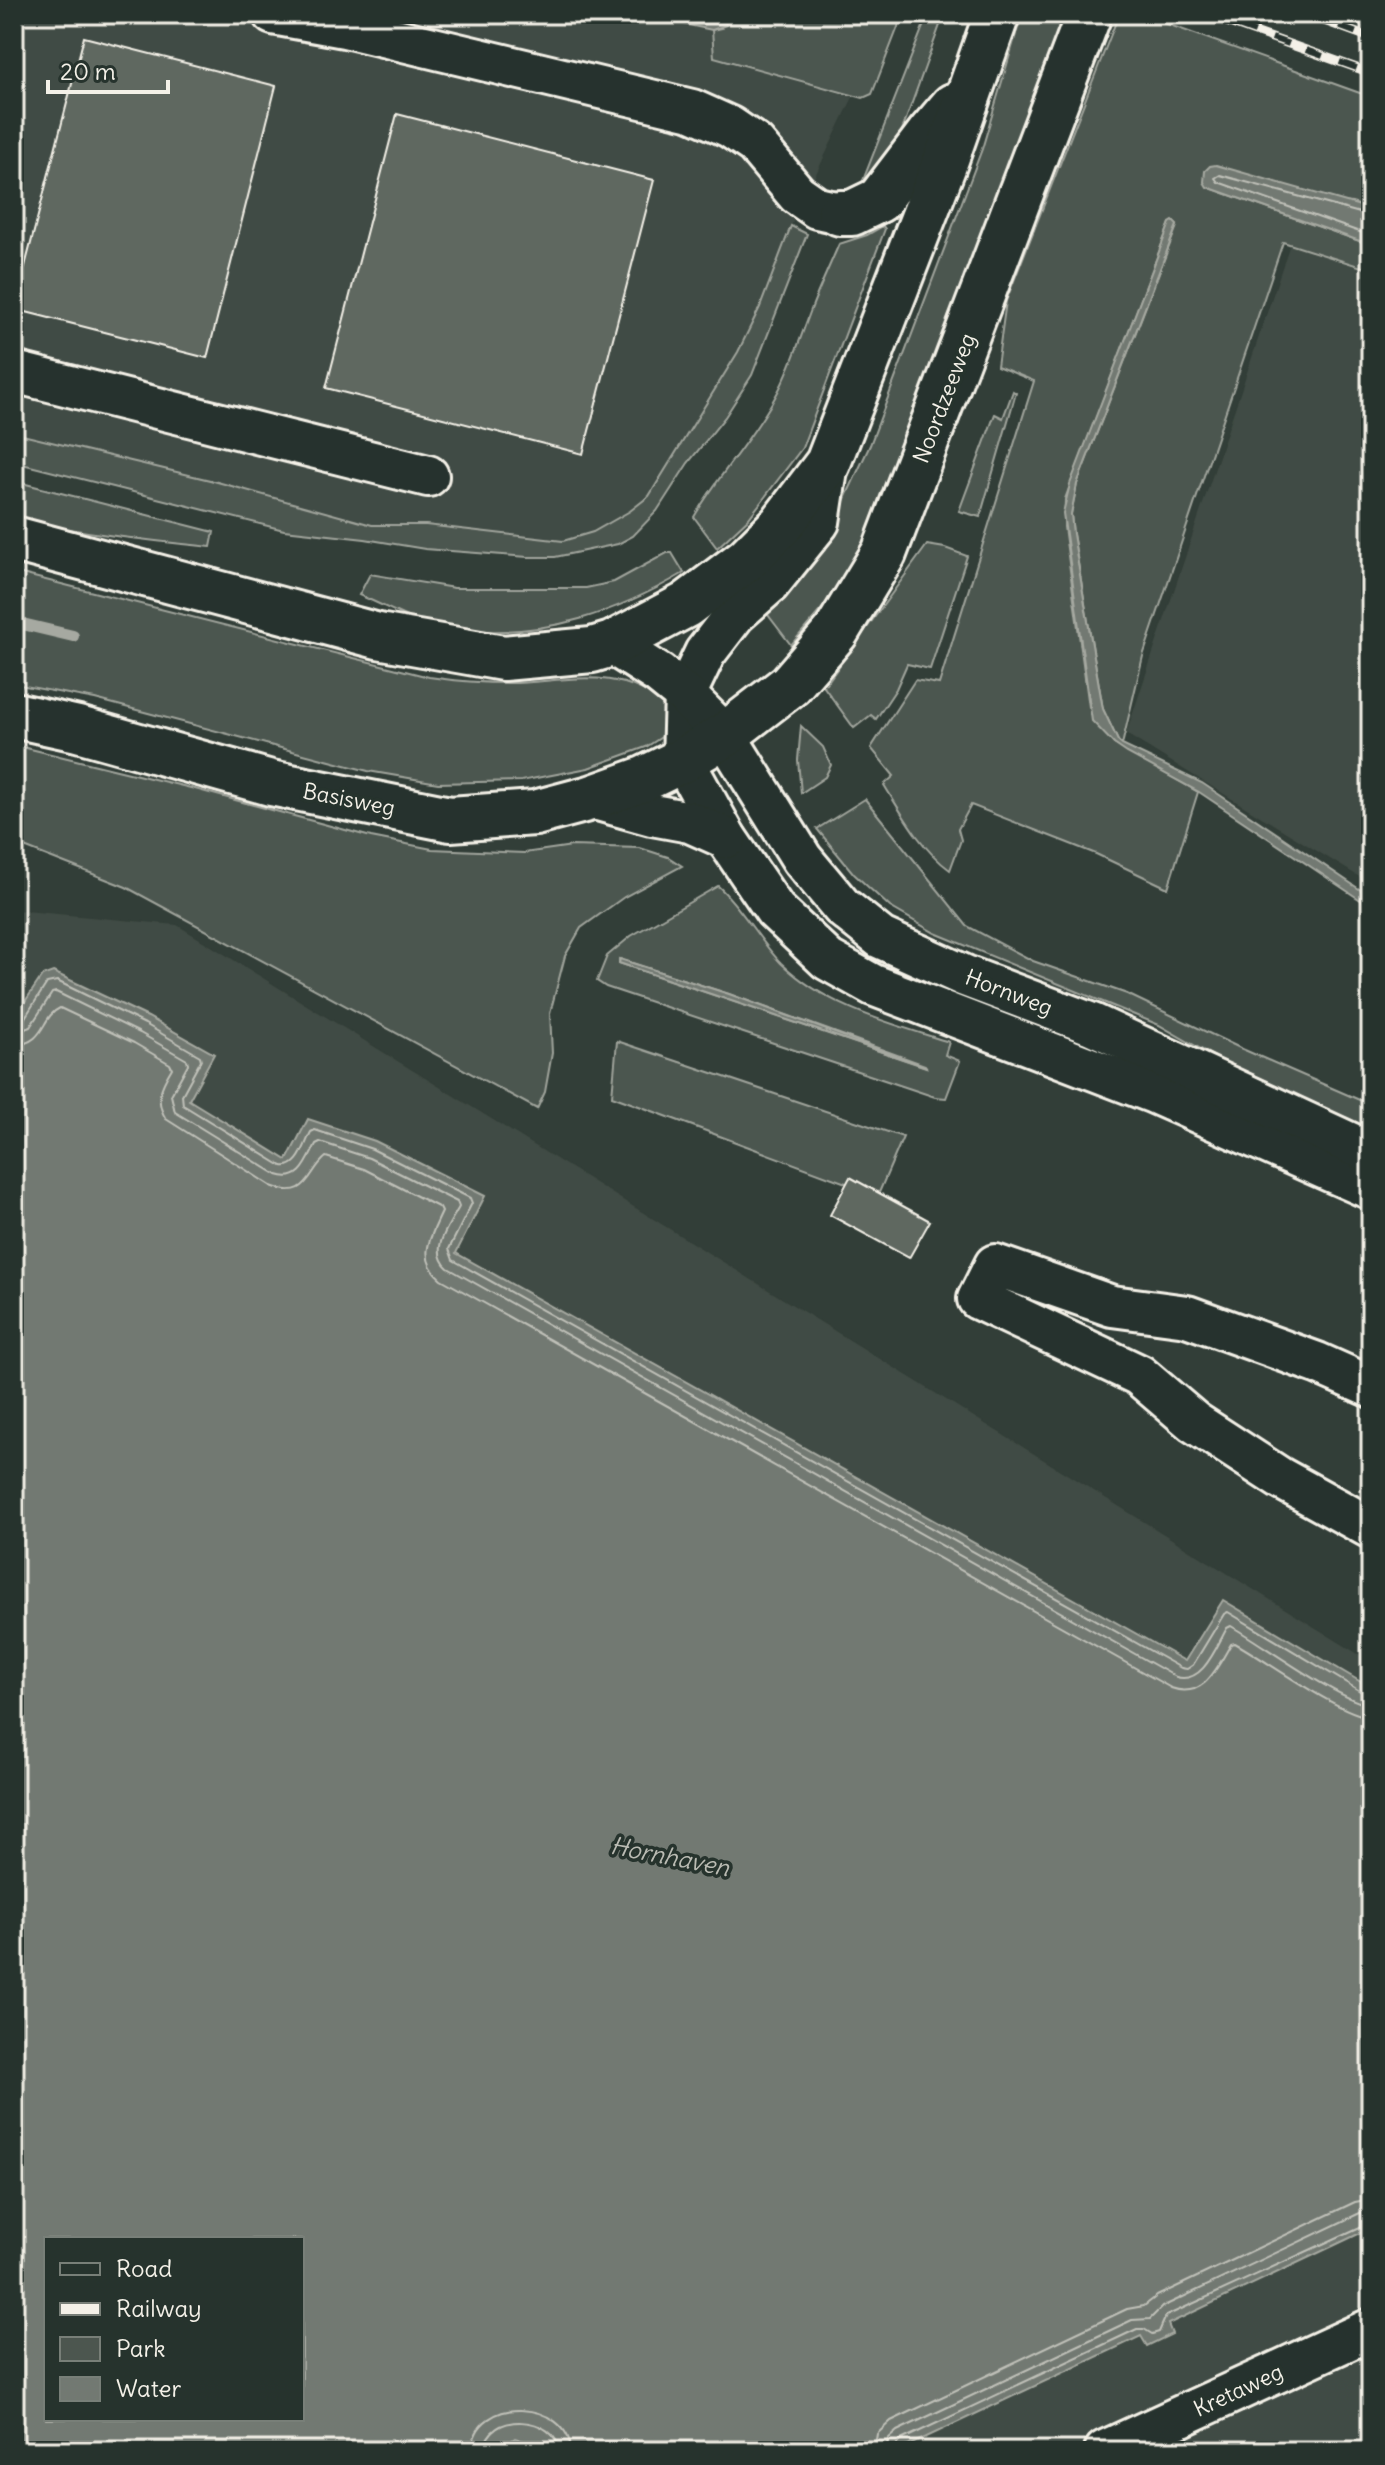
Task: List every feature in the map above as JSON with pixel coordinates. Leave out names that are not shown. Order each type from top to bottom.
[{"type":"main road","points":[[14,539],[378,636],[503,658],[592,650],[612,644],[686,605],[747,559],[781,525],[828,463],[945,162],[997,14]]},
{"type":"main road","name":"Noordzeeweg","points":[[683,760],[725,735],[782,692],[799,675],[836,632],[884,553],[1089,14]]},
{"type":"main road","points":[[840,213],[852,213],[879,200],[930,133],[971,87]]},
{"type":"main road","name":"Basisweg","points":[[14,715],[78,729],[271,783],[450,819],[535,813],[591,798],[644,779],[683,760]]},
{"type":"street","points":[[273,14],[345,27],[692,110],[730,127],[755,144],[789,186],[817,208],[840,213]]},
{"type":"street","points":[[14,372],[428,476]]},
{"type":"street","points":[[683,760],[685,695],[705,653],[735,614],[769,584],[819,522],[828,463]]},
{"type":"street","points":[[612,644],[659,674],[725,735]]},
{"type":"street","name":"Hornweg","points":[[725,735],[802,859],[842,907],[881,938],[965,976],[1105,1029],[1371,1153]]},
{"type":"street","name":"Hornweg","points":[[683,760],[726,838],[775,910],[828,960],[873,985],[1152,1092],[1371,1189]]},
{"type":"street","points":[[591,798],[690,822],[726,838]]},
{"type":"street","points":[[1371,1387],[1317,1363],[1187,1316],[1112,1306],[995,1265],[978,1299],[1139,1375],[1194,1422],[1280,1478],[1371,1528]]},
{"type":"street","name":"Kretaweg","points":[[1105,2451],[1371,2329]]},
{"type":"shaded area","points":[[14,14],[636,14],[712,30],[715,57],[853,97],[791,226],[760,307],[738,352],[649,496],[630,511],[592,532],[563,541],[426,525],[372,525],[210,480],[14,433]]},
{"type":"shaded area","points":[[1299,217],[1371,239],[1371,884],[1126,734]]},
{"type":"shaded area","points":[[14,910],[177,925],[1371,1662],[1371,2451],[430,2451],[14,1060]]},
{"type":"green space","points":[[704,14],[903,14],[872,94],[863,98],[714,57],[712,30],[721,28]]},
{"type":"green space","points":[[928,14],[944,14],[892,158],[867,183],[862,183]]},
{"type":"green space","points":[[1022,14],[1066,14],[878,517],[831,598],[791,645],[762,607],[838,514],[870,445],[982,149]]},
{"type":"green space","points":[[1119,14],[1139,14],[1371,97],[1371,209],[1352,203],[1207,187],[1371,245],[1371,270],[1283,242],[1143,656],[1122,745],[1103,709],[1071,514],[1077,484],[1177,226],[1170,223],[1065,499],[1064,527],[1089,707],[1114,744],[1198,792],[1168,888],[1096,854],[971,805],[958,829],[961,840],[950,870],[930,852],[905,819],[884,785],[894,776],[871,748],[915,680],[939,684],[1034,381],[997,366],[1006,301]]},
{"type":"green space","points":[[791,226],[807,234],[752,375],[657,511],[633,536],[618,544],[555,557],[528,557],[425,549],[284,530],[14,462],[14,433],[210,480],[372,525],[426,525],[563,541],[593,532],[649,496],[738,352],[760,307]]},
{"type":"green space","points":[[883,226],[885,229],[802,448],[749,518],[717,548],[694,517],[780,388],[839,244]]},
{"type":"green space","points":[[1013,391],[1016,393],[980,517],[959,511],[995,414],[1003,418]]},
{"type":"green space","points":[[14,481],[214,532],[211,547],[87,532],[14,518]]},
{"type":"green space","points":[[927,545],[967,556],[930,669],[907,664],[896,689],[876,719],[871,715],[854,728],[824,687]]},
{"type":"green space","points":[[672,553],[684,573],[607,610],[581,619],[526,630],[432,627],[359,595],[370,574],[454,588],[586,588],[614,582]]},
{"type":"green space","points":[[14,572],[429,677],[510,683],[591,678],[610,680],[648,693],[666,706],[667,729],[663,736],[646,747],[588,768],[521,781],[438,783],[368,771],[95,699],[14,684]]},
{"type":"green space","points":[[801,726],[823,747],[831,765],[825,777],[801,793],[798,760]]},
{"type":"green space","points":[[14,745],[195,789],[371,837],[432,849],[524,853],[572,846],[640,848],[668,857],[682,866],[624,897],[581,928],[565,956],[550,1013],[552,1053],[545,1092],[537,1109],[126,887],[14,843]]},
{"type":"green space","points":[[865,799],[967,926],[1033,961],[1127,994],[1371,1105],[1371,1137],[1274,1091],[1159,1025],[935,933],[890,907],[854,874],[817,829]]},
{"type":"green space","points":[[718,886],[781,963],[799,979],[860,1012],[949,1042],[945,1055],[960,1061],[946,1098],[935,1097],[606,987],[597,981],[607,956],[631,936]],"holes":[[[619,959],[729,994],[925,1065],[926,1067],[619,963]]]},
{"type":"green space","points":[[617,1041],[903,1137],[878,1195],[612,1096]]},
{"type":"water","points":[[636,14],[704,14],[725,20],[726,25],[712,30]]},
{"type":"water","points":[[1216,165],[1371,209],[1371,245],[1207,187],[1205,171]]},
{"type":"water","points":[[1173,221],[1177,225],[1077,484],[1071,514],[1103,709],[1122,745],[1202,783],[1371,897],[1371,907],[1199,792],[1127,753],[1092,721],[1063,513],[1070,484]]},
{"type":"water","points":[[620,959],[729,994],[927,1067],[619,963]]},
{"type":"water","name":"Hornhaven","points":[[53,972],[148,1017],[214,1054],[189,1100],[287,1160],[308,1119],[375,1141],[485,1196],[456,1253],[1185,1661],[1223,1600],[1371,1688],[1371,2228],[1168,2324],[1172,2334],[1147,2346],[1141,2336],[897,2451],[551,2451],[515,2438],[498,2451],[14,2451],[14,1018],[42,976]]},
{"type":"building","points":[[84,37],[276,86],[207,358],[14,309]]},
{"type":"building","points":[[397,114],[654,180],[583,454],[326,388]]},
{"type":"building","points":[[850,1177],[930,1221],[909,1258],[830,1215]]},
{"type":"waterway","points":[[14,622],[73,636]]},
{"type":"railway","points":[[1204,14],[1371,73]]},
{"type":"railway","points":[[1305,14],[1371,38]]}]
